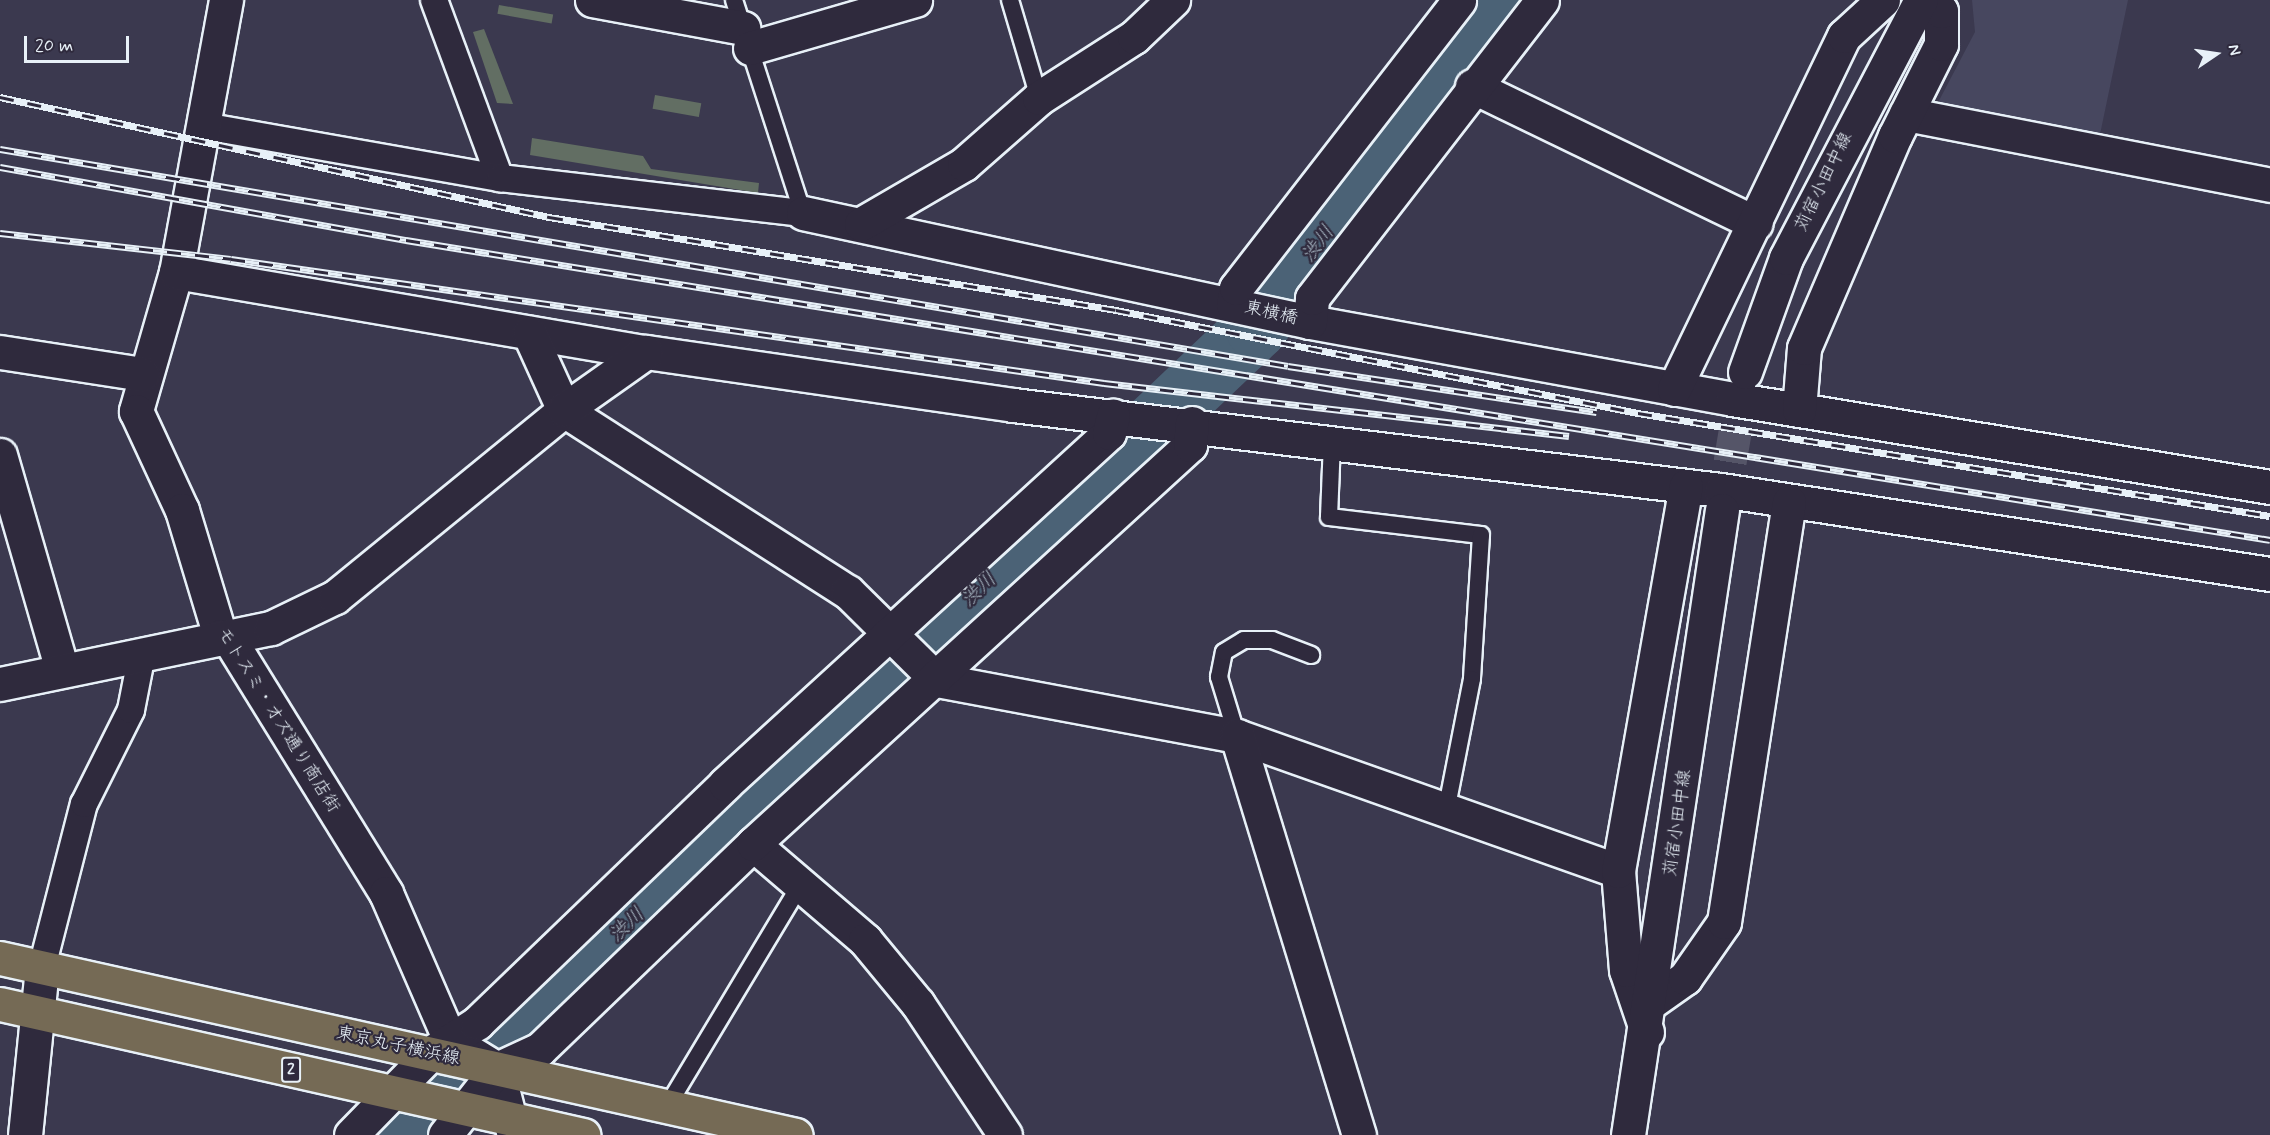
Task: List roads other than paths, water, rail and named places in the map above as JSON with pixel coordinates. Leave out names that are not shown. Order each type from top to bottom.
[{"type":"main road","name":"東京丸子横浜線","points":[[0,958],[441,1046],[497,1069],[796,1135]]},
{"type":"main road","name":"2","points":[[0,1004],[391,1095],[455,1123],[583,1135]]},
{"type":"street","name":"モトスミ・オズ通り商店街","points":[[226,0],[176,272],[142,374],[136,411],[182,510],[220,636],[231,642],[386,893],[441,1046]]},
{"type":"street","points":[[434,0],[500,178]]},
{"type":"street","points":[[592,0],[742,25],[915,0]]},
{"type":"street","points":[[861,224],[964,164],[1039,98],[1134,37],[1173,0]]},
{"type":"street","points":[[1233,305],[1236,288],[1459,0]]},
{"type":"street","points":[[1310,322],[1312,298],[1472,86],[1542,0]]},
{"type":"street","points":[[1674,389],[1756,223],[1844,36],[1883,0]]},
{"type":"street","name":"苅宿小田中線","points":[[1745,372],[1786,258],[1921,0]]},
{"type":"street","points":[[1799,410],[1804,348],[1905,114],[1941,44],[1941,11],[1928,0]]},
{"type":"street","points":[[1472,86],[1756,223]]},
{"type":"street","points":[[1905,114],[2270,185]]},
{"type":"street","points":[[204,126],[500,178],[803,213]]},
{"type":"street","name":"東横橋","points":[[803,213],[1310,322],[1674,389],[2270,487]]},
{"type":"street","points":[[176,272],[646,352],[1114,416],[1195,424],[1686,486],[2270,574]]},
{"type":"street","points":[[529,333],[564,410],[848,592],[937,680],[1237,736],[1447,807],[1618,871]]},
{"type":"street","points":[[0,352],[142,374]]},
{"type":"street","points":[[0,684],[220,636],[271,628],[335,597],[564,410],[646,352]]},
{"type":"street","points":[[351,1135],[441,1046],[477,1023],[891,632],[1109,433],[1114,416]]},
{"type":"street","points":[[455,1123],[497,1069],[540,1049],[753,844],[937,680],[1190,445],[1195,424]]},
{"type":"street","points":[[0,455],[62,670]]},
{"type":"street","points":[[1686,486],[1618,871],[1626,970],[1649,1017],[1685,978],[1724,922],[1789,502]]},
{"type":"street","name":"苅宿小田中線","points":[[1628,1135],[1649,1017],[1722,510]]},
{"type":"street","points":[[25,1135],[42,967],[84,804],[131,710],[142,654]]},
{"type":"street","points":[[1237,736],[1359,1135]]},
{"type":"street","points":[[753,844],[799,887],[865,940],[918,1004],[1005,1135]]},
{"type":"street","points":[[497,1069],[512,1127]]},
{"type":"lane","points":[[1010,0],[1039,98]]},
{"type":"lane","points":[[742,25],[803,213]]},
{"type":"lane","points":[[1332,442],[1329,517],[1481,535],[1472,679],[1447,807]]},
{"type":"lane","points":[[1237,736],[1220,677],[1224,652],[1244,640],[1272,640],[1311,655]]},
{"type":"lane","points":[[668,1105],[799,887]]},
{"type":"waterway","name":"渋川","points":[[406,1135],[1256,327],[1501,0]]},
{"type":"tunnel","points":[[1722,510],[1745,373]]},
{"type":"railway","points":[[0,97],[549,217],[1116,310],[1638,413],[2270,516]]},
{"type":"railway","points":[[0,149],[1288,366],[1597,412]]},
{"type":"railway","points":[[0,167],[406,240],[2270,540]]},
{"type":"railway","points":[[0,233],[231,259],[1104,383],[1569,436]]}]
